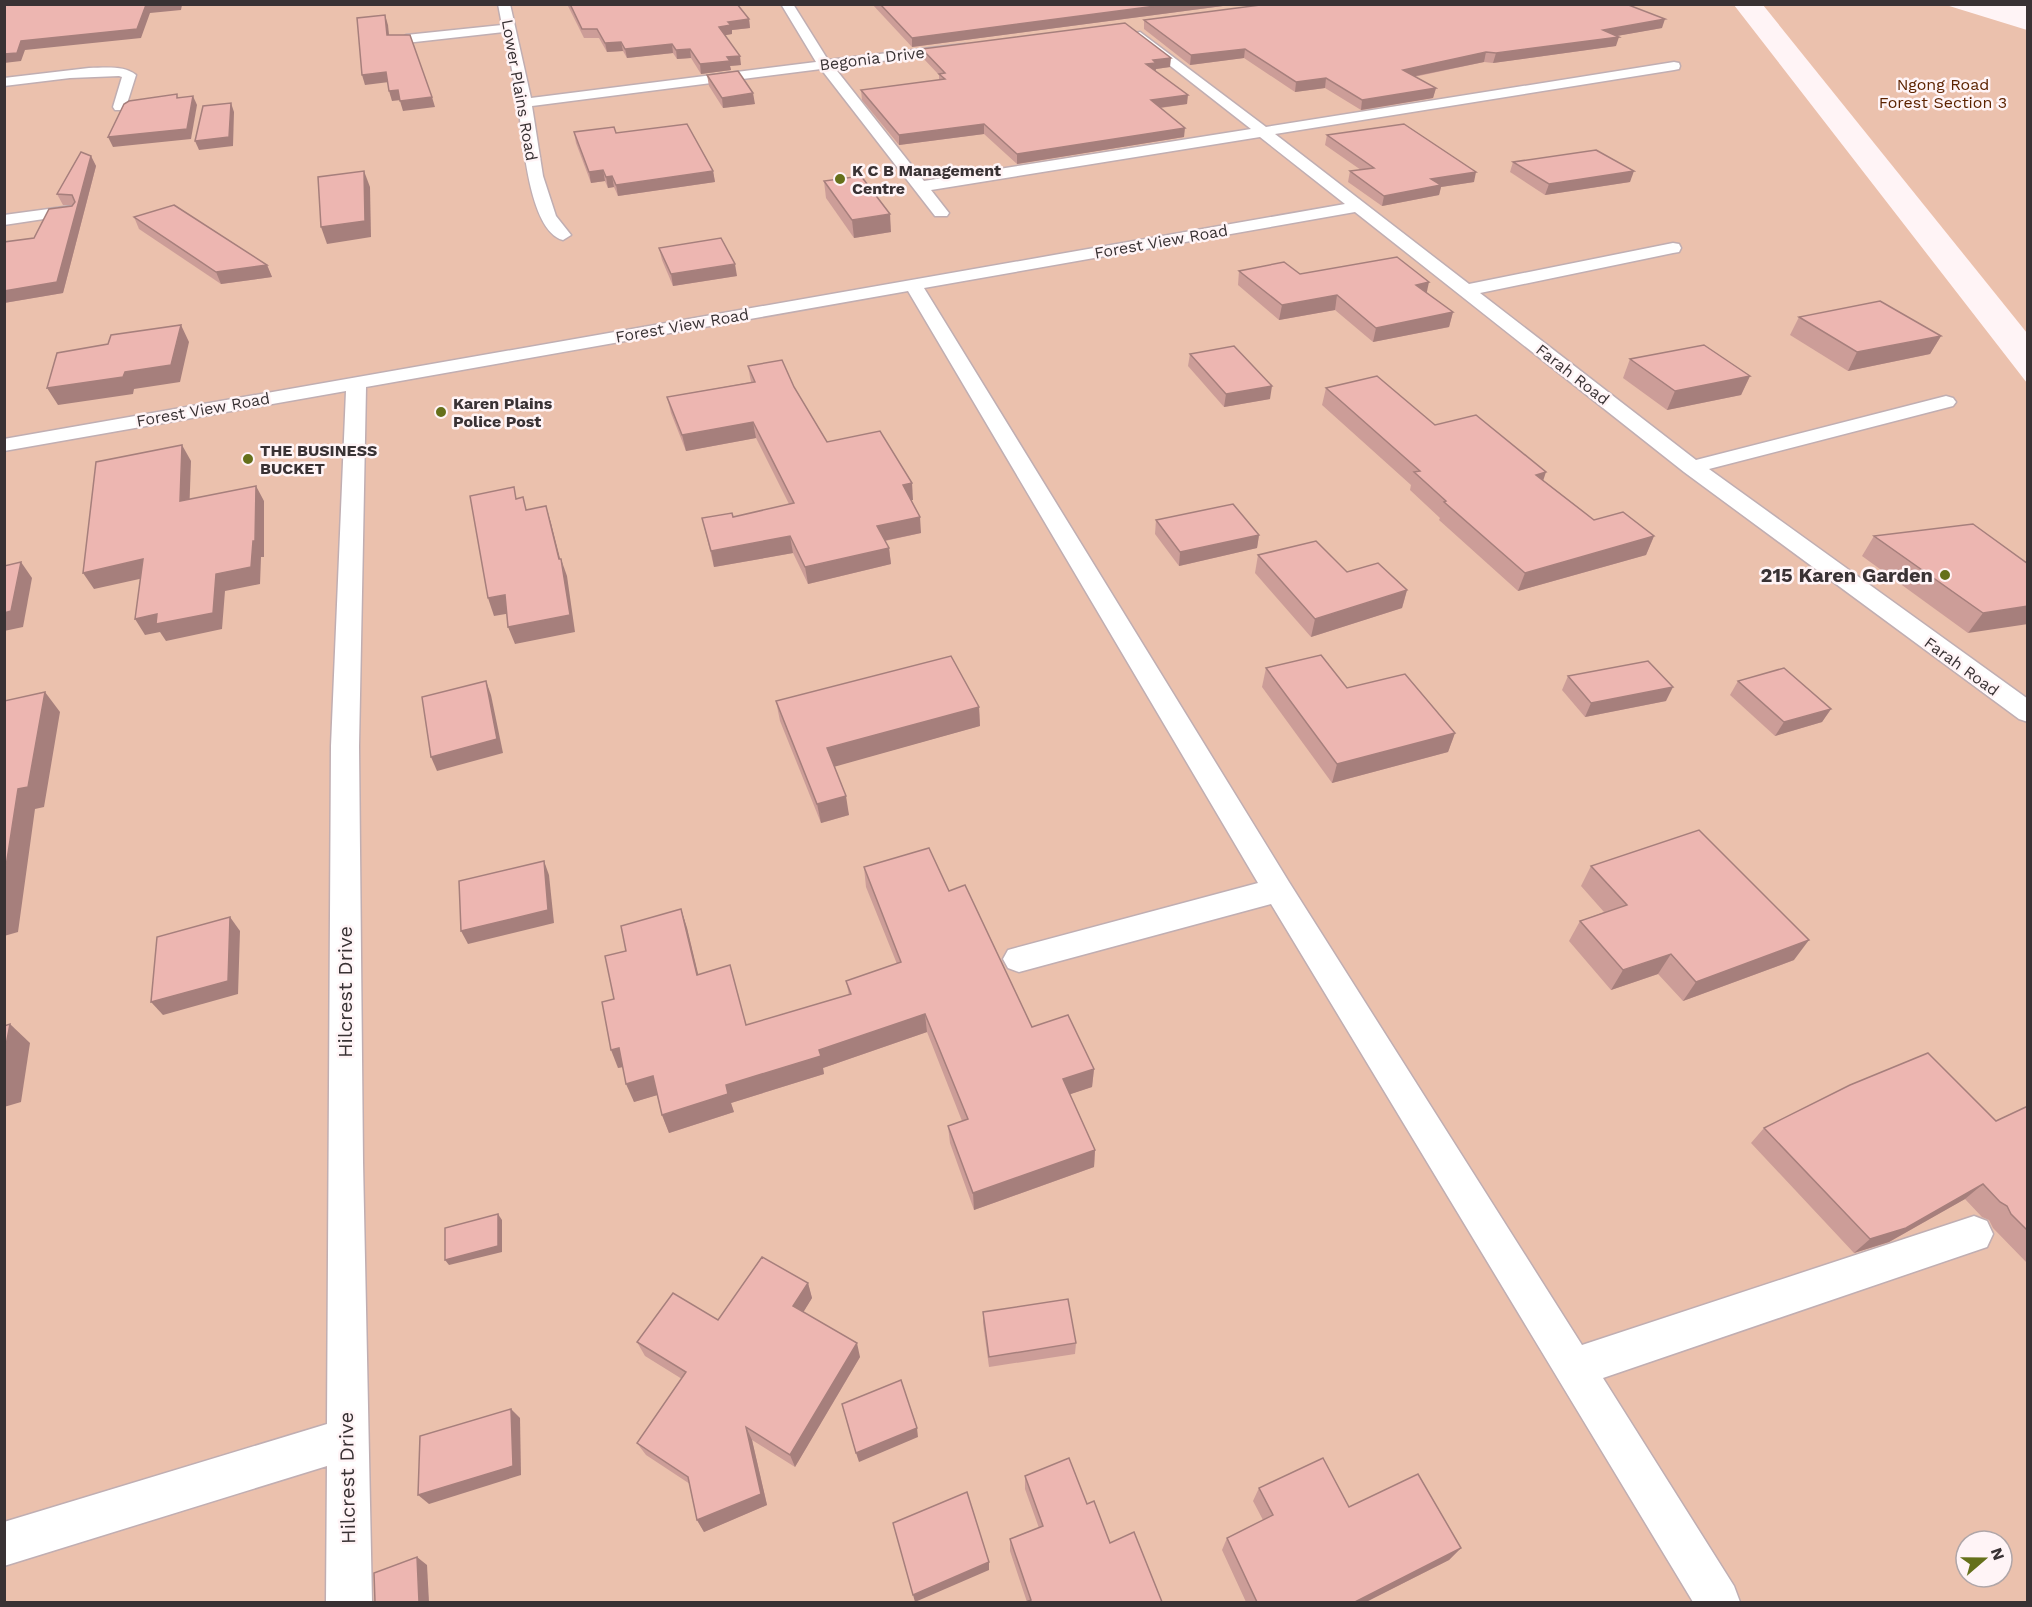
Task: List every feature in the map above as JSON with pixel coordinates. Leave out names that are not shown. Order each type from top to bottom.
[{"type":"street","name":"Lower Plains Road","points":[[504,4],[525,103],[535,176],[548,217],[563,235]]},
{"type":"street","points":[[788,4],[825,65],[941,213]]},
{"type":"street","name":"Farah Road","points":[[1138,24],[1263,131],[1692,467],[2028,713]]},
{"type":"street","points":[[406,39],[509,28]]},
{"type":"street","name":"Begonia Drive","points":[[525,103],[976,45]]},
{"type":"street","points":[[919,187],[1674,66]]},
{"type":"street","points":[[4,82],[102,71],[125,72],[129,75],[120,107]]},
{"type":"street","name":"Forest View Road","points":[[4,445],[1360,206]]},
{"type":"street","points":[[4,220],[71,210]]},
{"type":"street","points":[[1466,290],[1673,248]]},
{"type":"street","points":[[913,285],[1278,890],[1718,1602]]},
{"type":"street","name":"Hilcrest Drive","points":[[349,1602],[345,746],[356,382]]},
{"type":"street","points":[[1692,467],[1946,402]]},
{"type":"street","points":[[1019,959],[1278,890]]},
{"type":"street","points":[[1573,1368],[1974,1234]]},
{"type":"street","points":[[4,1544],[347,1439]]},
{"type":"green space","points":[[5,5],[1734,5],[2027,383],[2027,1602],[5,1602]]},
{"type":"green space","name":"Ngong Road Forest Section 3","points":[[1763,5],[1946,5],[2027,30],[2027,333]]},
{"type":"building","points":[[4,4],[147,4],[137,29],[21,41],[17,53],[4,54]]},
{"type":"building","points":[[570,4],[737,4],[749,19],[728,22],[731,25],[719,27],[740,56],[727,57],[730,61],[700,64],[690,49],[676,50],[672,44],[625,49],[621,42],[605,43],[597,29],[582,29]]},
{"type":"building","points":[[880,4],[1171,4],[912,38]]},
{"type":"building","points":[[1268,4],[1626,4],[1665,19],[1603,30],[1619,37],[1496,53],[1486,52],[1403,70],[1436,88],[1362,100],[1326,78],[1296,82],[1245,49],[1191,55],[1144,20]]},
{"type":"building","points":[[385,15],[387,35],[410,35],[432,97],[400,101],[398,90],[389,91],[386,72],[362,75],[357,18]]},
{"type":"building","points":[[1125,23],[1171,58],[1153,60],[1156,63],[1146,64],[1188,95],[1151,100],[1185,128],[1017,154],[984,124],[899,135],[861,90],[945,79],[939,74],[945,73],[922,49]]},
{"type":"building","points":[[738,71],[753,93],[722,98],[707,75]]},
{"type":"building","points":[[177,94],[177,98],[193,96],[187,129],[108,137],[124,104],[129,101]]},
{"type":"building","points":[[231,103],[229,137],[195,141],[203,106]]},
{"type":"building","points":[[687,124],[713,171],[616,185],[612,176],[606,177],[603,170],[589,172],[574,132],[614,127],[616,133]]},
{"type":"building","points":[[1404,124],[1476,172],[1431,179],[1441,185],[1384,196],[1350,171],[1374,168],[1327,135]]},
{"type":"building","points":[[1596,150],[1634,171],[1549,184],[1513,162]]},
{"type":"building","points":[[81,152],[91,156],[57,282],[4,291],[4,242],[34,238],[49,209],[72,206],[75,202],[72,195],[57,194]]},
{"type":"building","points":[[364,171],[365,221],[321,227],[318,177]]},
{"type":"building","points":[[861,176],[890,214],[852,220],[824,181]]},
{"type":"building","points":[[174,205],[267,265],[216,272],[134,217]]},
{"type":"building","points":[[721,238],[735,264],[671,274],[659,248]]},
{"type":"building","points":[[1397,257],[1429,282],[1416,285],[1453,312],[1376,328],[1337,295],[1282,305],[1239,271],[1284,262],[1300,274]]},
{"type":"building","points":[[1880,301],[1941,336],[1857,352],[1799,317]]},
{"type":"building","points":[[181,325],[171,365],[125,372],[123,377],[47,388],[57,353],[108,344],[111,335]]},
{"type":"building","points":[[1704,345],[1750,376],[1675,391],[1630,359]]},
{"type":"building","points":[[1234,346],[1272,386],[1226,394],[1190,354]]},
{"type":"building","points":[[782,360],[794,387],[827,442],[880,431],[912,483],[903,485],[920,517],[877,526],[889,548],[805,567],[790,536],[711,551],[702,518],[732,513],[733,517],[794,503],[753,422],[682,435],[667,397],[755,382],[748,366]]},
{"type":"building","points":[[1377,376],[1435,425],[1476,415],[1546,472],[1536,475],[1594,520],[1623,512],[1654,536],[1525,573],[1444,502],[1446,501],[1414,472],[1420,471],[1326,388]]},
{"type":"building","points":[[182,445],[180,501],[256,486],[255,541],[253,541],[251,567],[216,574],[213,613],[156,624],[157,614],[135,619],[143,559],[83,573],[96,462]]},
{"type":"building","points":[[514,487],[516,499],[523,497],[526,510],[546,506],[559,559],[561,559],[570,615],[508,627],[505,595],[488,598],[470,496]]},
{"type":"building","points":[[1233,504],[1259,535],[1180,552],[1156,520]]},
{"type":"building","points":[[1973,524],[2028,564],[2028,606],[1983,613],[1874,536]]},
{"type":"building","points":[[1316,541],[1347,572],[1378,563],[1407,590],[1315,619],[1258,555]]},
{"type":"building","points":[[21,562],[11,611],[4,613],[4,566]]},
{"type":"building","points":[[1321,655],[1347,688],[1405,674],[1455,733],[1337,764],[1266,668]]},
{"type":"building","points":[[951,656],[979,707],[827,748],[846,796],[817,804],[776,701]]},
{"type":"building","points":[[1648,661],[1673,687],[1591,703],[1568,676]]},
{"type":"building","points":[[1784,668],[1831,709],[1784,722],[1738,681]]},
{"type":"building","points":[[486,681],[497,739],[431,757],[422,697]]},
{"type":"building","points":[[45,692],[28,787],[18,789],[4,879],[4,701]]},
{"type":"building","points":[[1699,830],[1809,940],[1696,982],[1671,954],[1623,970],[1580,921],[1627,905],[1591,866]]},
{"type":"building","points":[[929,848],[949,891],[965,885],[1032,1027],[1068,1015],[1094,1069],[1063,1079],[1095,1150],[973,1193],[948,1126],[968,1119],[925,1014],[819,1050],[821,1056],[726,1085],[728,1094],[662,1115],[653,1076],[626,1084],[619,1048],[611,1050],[602,1002],[614,999],[605,956],[626,951],[621,926],[681,909],[697,975],[730,965],[746,1025],[851,994],[846,981],[901,962],[864,867]]},
{"type":"building","points":[[544,861],[548,910],[461,931],[459,881]]},
{"type":"building","points":[[230,917],[228,981],[151,1002],[157,937]]},
{"type":"building","points":[[10,1024],[4,1056],[4,1026]]},
{"type":"building","points":[[1928,1053],[1996,1121],[2028,1106],[2028,1231],[2011,1214],[2007,1206],[1983,1184],[1906,1228],[1870,1239],[1764,1128],[1850,1085]]},
{"type":"building","points":[[498,1214],[498,1246],[445,1260],[445,1228]]},
{"type":"building","points":[[762,1257],[808,1283],[793,1306],[857,1343],[790,1455],[746,1427],[761,1494],[697,1520],[688,1477],[637,1443],[686,1372],[637,1342],[673,1293],[718,1320]]},
{"type":"building","points":[[1068,1299],[1076,1343],[989,1357],[983,1312]]},
{"type":"building","points":[[901,1380],[917,1428],[856,1453],[842,1404]]},
{"type":"building","points":[[511,1409],[513,1466],[418,1495],[420,1436]]},
{"type":"building","points":[[1069,1458],[1087,1504],[1094,1501],[1110,1543],[1134,1532],[1162,1602],[1026,1602],[1031,1600],[1010,1539],[1043,1526],[1025,1476]]},
{"type":"building","points":[[1323,1458],[1349,1507],[1418,1474],[1461,1548],[1355,1602],[1257,1602],[1227,1538],[1273,1515],[1259,1488]]},
{"type":"building","points":[[967,1492],[989,1562],[913,1595],[893,1523]]},
{"type":"building","points":[[417,1557],[419,1602],[375,1602],[374,1573]]},
{"type":"place","name":"K C B Management Centre","points":[[840,179]]},
{"type":"place","name":"Karen Plains Police Post","points":[[441,412]]},
{"type":"place","name":"THE BUSINESS BUCKET","points":[[248,459]]},
{"type":"place","name":"215 Karen Garden","points":[[1945,575]]}]
